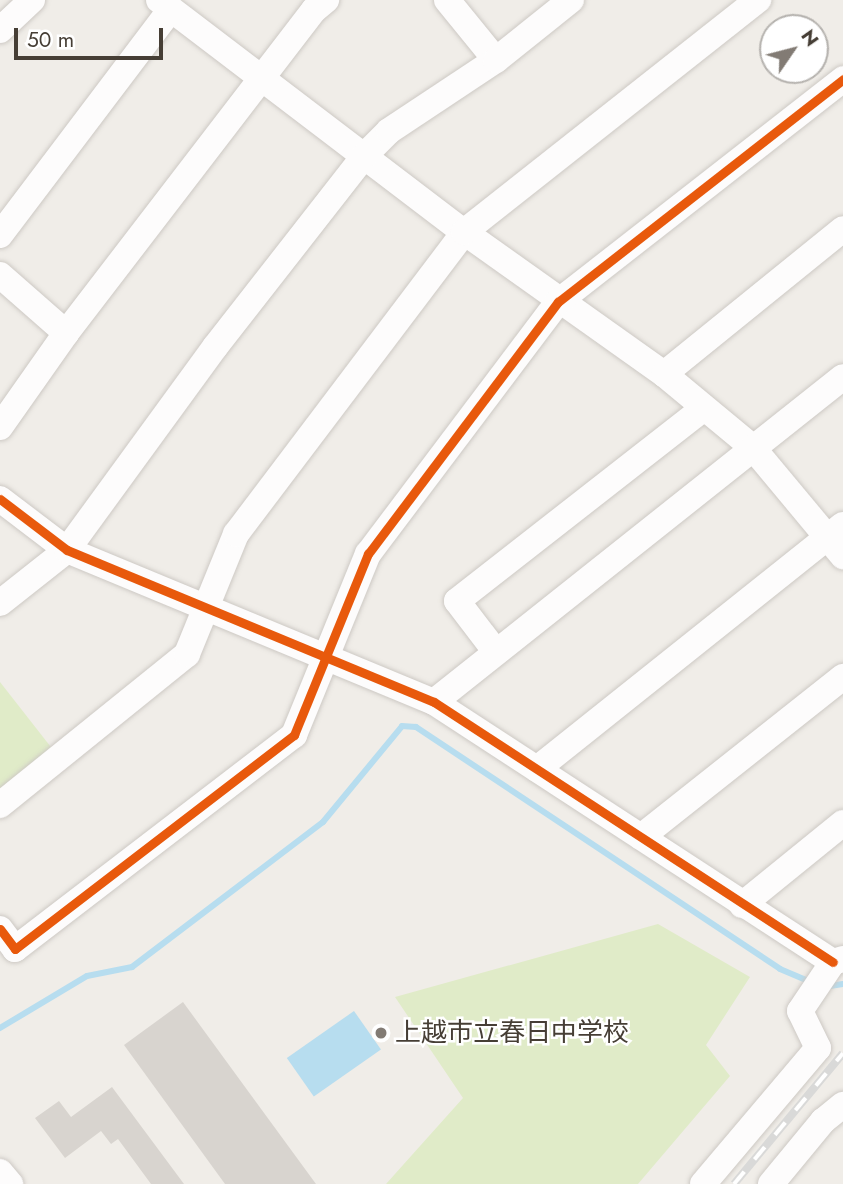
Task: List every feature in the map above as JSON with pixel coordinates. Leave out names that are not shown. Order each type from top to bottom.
[{"type":"street","points":[[0,30],[32,0]]},
{"type":"street","points":[[0,427],[66,333],[264,79],[314,10],[326,0]]},
{"type":"street","points":[[447,0],[496,60]]},
{"type":"street","points":[[0,603],[67,550],[215,347],[364,156],[389,131],[496,60],[571,0]]},
{"type":"street","points":[[0,805],[187,654],[236,534],[464,232],[758,0]]},
{"type":"street","points":[[0,235],[165,5],[558,302],[664,374],[753,448],[838,540],[537,769]]},
{"type":"street","points":[[0,929],[15,949],[294,735],[368,554],[558,302],[843,79]]},
{"type":"street","points":[[664,374],[843,229]]},
{"type":"street","points":[[0,275],[66,333]]},
{"type":"street","points":[[435,702],[843,377]]},
{"type":"street","points":[[496,652],[457,601],[704,408]]},
{"type":"street","points":[[0,499],[67,550],[435,702],[741,905],[838,960],[800,1012],[818,1048],[703,1184]]},
{"type":"street","points":[[641,837],[843,677]]},
{"type":"street","points":[[741,905],[843,823]]},
{"type":"street","points":[[771,1184],[823,1121],[843,1105]]},
{"type":"street","points":[[0,1172],[10,1184]]},
{"type":"green space","points":[[0,682],[54,751],[0,792]]},
{"type":"green space","points":[[658,924],[750,977],[706,1045],[730,1076],[638,1184],[386,1184],[463,1098],[395,997]]},
{"type":"water","points":[[354,1011],[381,1050],[314,1097],[287,1058]]},
{"type":"building","points":[[183,1002],[316,1184],[225,1184],[124,1045]]},
{"type":"building","points":[[112,1087],[184,1184],[151,1184],[118,1139],[111,1144],[101,1131],[65,1158],[35,1118],[59,1101],[71,1117]]},
{"type":"waterway","points":[[0,1028],[87,976],[132,967],[323,822],[402,726],[416,727],[780,969],[811,982]]},
{"type":"waterway","points":[[824,987],[843,984]]},
{"type":"railway","points":[[734,1184],[843,1053]]},
{"type":"cycle path","points":[[0,929],[15,949],[294,735],[368,554],[558,302],[843,79]]},
{"type":"cycle path","points":[[0,499],[67,550],[434,702],[833,962]]},
{"type":"place","name":"上越市立春日中学校","points":[[381,1033]]}]
